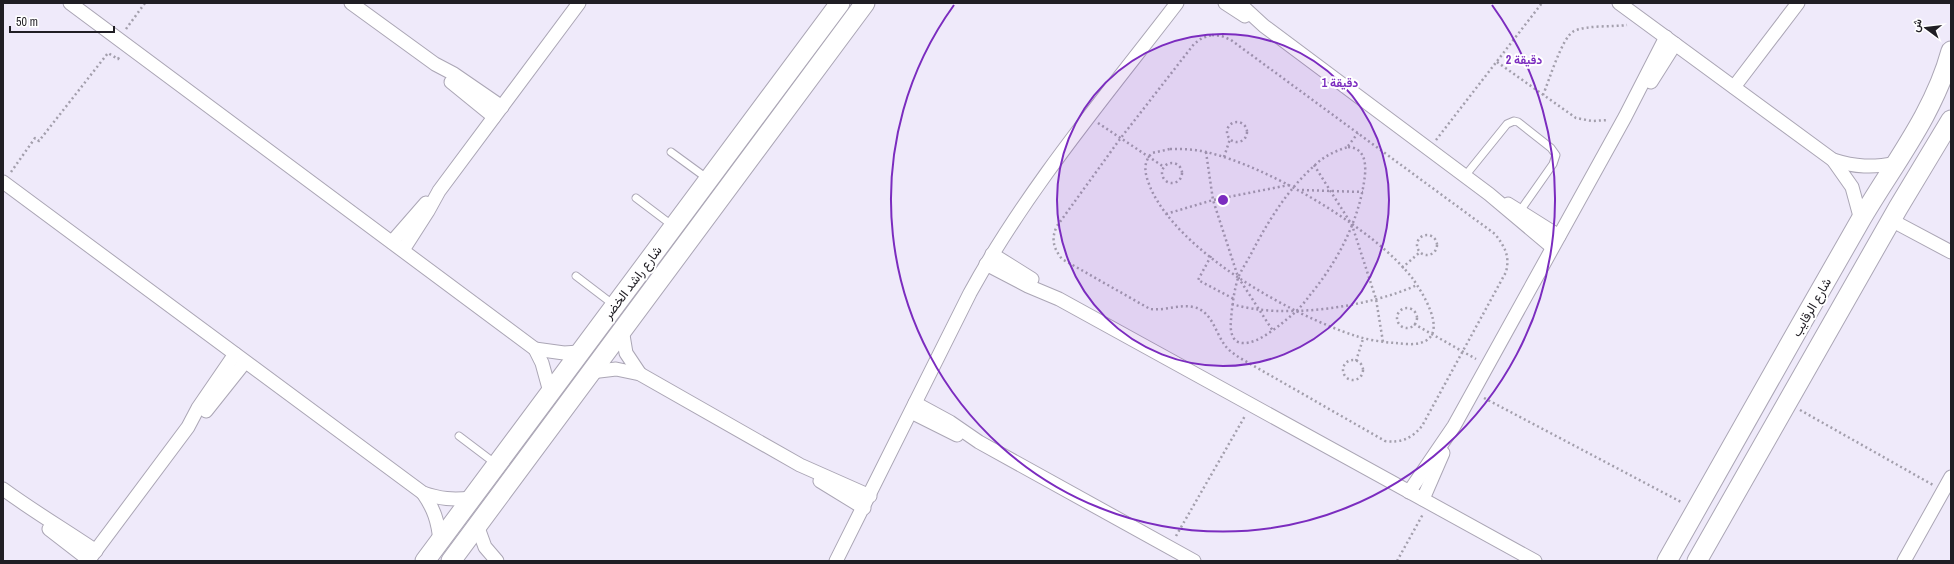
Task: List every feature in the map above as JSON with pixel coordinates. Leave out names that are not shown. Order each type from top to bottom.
[{"type":"street","points":[[70,3],[535,349],[542,362],[550,392]]},
{"type":"street","points":[[392,242],[439,191],[579,3]]},
{"type":"street","name":"شارع راشد الخضر","points":[[424,561],[840,3]]},
{"type":"street","name":"شارع راشد الخضر","points":[[451,561],[622,329],[866,3]]},
{"type":"street","points":[[840,560],[913,408],[989,259],[1023,205],[1177,3]]},
{"type":"street","points":[[1225,3],[1264,26]]},
{"type":"street","points":[[1239,3],[1264,26],[1489,194],[1552,247]]},
{"type":"street","points":[[1619,3],[1833,160],[1844,173],[1852,188],[1858,203],[1861,220]]},
{"type":"street","points":[[1734,87],[1798,3]]},
{"type":"street","points":[[358,5],[435,64],[451,82],[498,112]]},
{"type":"street","points":[[1409,492],[1454,426],[1624,118],[1670,41]]},
{"type":"street","name":"شارع الرقايب","points":[[1667,561],[1861,220],[1934,97],[1944,75],[1951,51]]},
{"type":"street","name":"شارع الرقايب","points":[[1697,561],[1891,220],[1951,120]]},
{"type":"street","points":[[1833,160],[1848,165],[1864,167],[1880,167],[1896,163]]},
{"type":"street","points":[[3,182],[423,493],[449,500],[471,498]]},
{"type":"street","points":[[403,250],[439,191]]},
{"type":"street","points":[[1489,194],[1520,211],[1559,236]]},
{"type":"street","points":[[1891,220],[1951,252]]},
{"type":"street","points":[[989,259],[1028,286],[1059,299],[1535,561]]},
{"type":"street","points":[[622,329],[626,354],[640,374]]},
{"type":"street","points":[[535,349],[556,352],[579,352]]},
{"type":"street","points":[[3,489],[30,509],[48,528],[91,557],[188,427],[198,408],[240,358]]},
{"type":"street","points":[[591,372],[616,369],[640,374],[800,466],[821,481],[867,502]]},
{"type":"street","points":[[913,408],[954,434],[979,442],[1194,561]]},
{"type":"street","points":[[1426,501],[1454,426]]},
{"type":"street","points":[[1904,561],[1951,477]]},
{"type":"street","points":[[423,493],[433,507],[439,523],[440,541]]},
{"type":"street","points":[[477,525],[485,547],[497,561]]},
{"type":"lane","points":[[1465,176],[1507,124],[1514,121],[1518,122],[1551,148],[1556,155],[1555,160],[1520,211]]},
{"type":"lane","points":[[671,152],[708,179]]},
{"type":"lane","points":[[636,198],[673,226]]},
{"type":"lane","points":[[576,276],[614,306]]},
{"type":"lane","points":[[459,436],[496,464]]},
{"type":"path","points":[[3,182],[35,138],[39,141],[108,53],[118,59],[123,42],[145,3]]},
{"type":"path","points":[[1429,150],[1542,3]]},
{"type":"path","points":[[1543,95],[1564,44],[1570,34],[1579,30],[1629,25],[1639,18]]},
{"type":"path","points":[[1212,35],[1222,36],[1231,40],[1495,234],[1505,246],[1509,260],[1506,272],[1422,426],[1415,434],[1401,441],[1385,441],[1231,352],[1224,344],[1208,315],[1201,309],[1192,306],[1165,310],[1150,310],[1062,258],[1056,252],[1053,243],[1056,230],[1120,139],[1194,44],[1202,38],[1212,35]]},
{"type":"path","points":[[1497,62],[1569,114],[1584,120],[1624,118]]},
{"type":"path","points":[[1090,117],[1148,158],[1164,167],[1173,164],[1177,165],[1182,173],[1181,177],[1174,183],[1165,180],[1162,172],[1164,167]]},
{"type":"path","points":[[1224,157],[1230,139],[1228,130],[1233,123],[1238,122],[1246,127],[1247,131],[1243,140],[1239,142],[1230,139]]},
{"type":"path","points":[[1348,147],[1358,133]]},
{"type":"path","points":[[1348,147],[1356,147],[1362,153],[1366,166],[1363,192],[1352,225],[1337,255],[1320,283],[1297,311],[1273,331],[1250,343],[1242,343],[1235,339],[1230,328],[1232,304],[1238,277],[1265,227],[1294,187],[1314,165],[1332,152],[1348,147]]},
{"type":"path","points":[[1170,149],[1188,149],[1206,152],[1224,157],[1257,170],[1300,190],[1352,225],[1402,268],[1417,285],[1430,310],[1435,326],[1432,334],[1426,341],[1414,344],[1383,342],[1363,338],[1333,329],[1297,311],[1238,277],[1179,229],[1165,214],[1154,196],[1146,178],[1145,164],[1148,158],[1152,153],[1170,149]]},
{"type":"path","points":[[1206,152],[1213,200],[1238,277],[1273,331]]},
{"type":"path","points":[[1314,165],[1352,225],[1376,299],[1383,342]]},
{"type":"path","points":[[1165,214],[1213,200],[1290,185]]},
{"type":"path","points":[[1300,190],[1363,192]]},
{"type":"path","points":[[1423,236],[1432,236],[1436,240],[1436,249],[1433,253],[1424,254],[1420,252],[1418,243],[1423,236]]},
{"type":"path","points":[[1402,268],[1420,252]]},
{"type":"path","points":[[1211,256],[1198,280],[1234,299]]},
{"type":"path","points":[[1232,304],[1245,308],[1297,311],[1376,299],[1396,294],[1417,285]]},
{"type":"path","points":[[1407,308],[1414,312],[1416,316],[1414,324],[1411,327],[1402,327],[1397,320],[1399,312],[1407,308]]},
{"type":"path","points":[[1414,324],[1488,366]]},
{"type":"path","points":[[1356,361],[1363,338]]},
{"type":"path","points":[[1352,361],[1356,361],[1362,367],[1363,371],[1358,378],[1350,380],[1344,374],[1345,365],[1352,361]]},
{"type":"path","points":[[1473,392],[1696,510]]},
{"type":"path","points":[[1787,403],[1944,490]]},
{"type":"path","points":[[1170,548],[1252,405]]},
{"type":"path","points":[[1397,561],[1426,501]]}]
